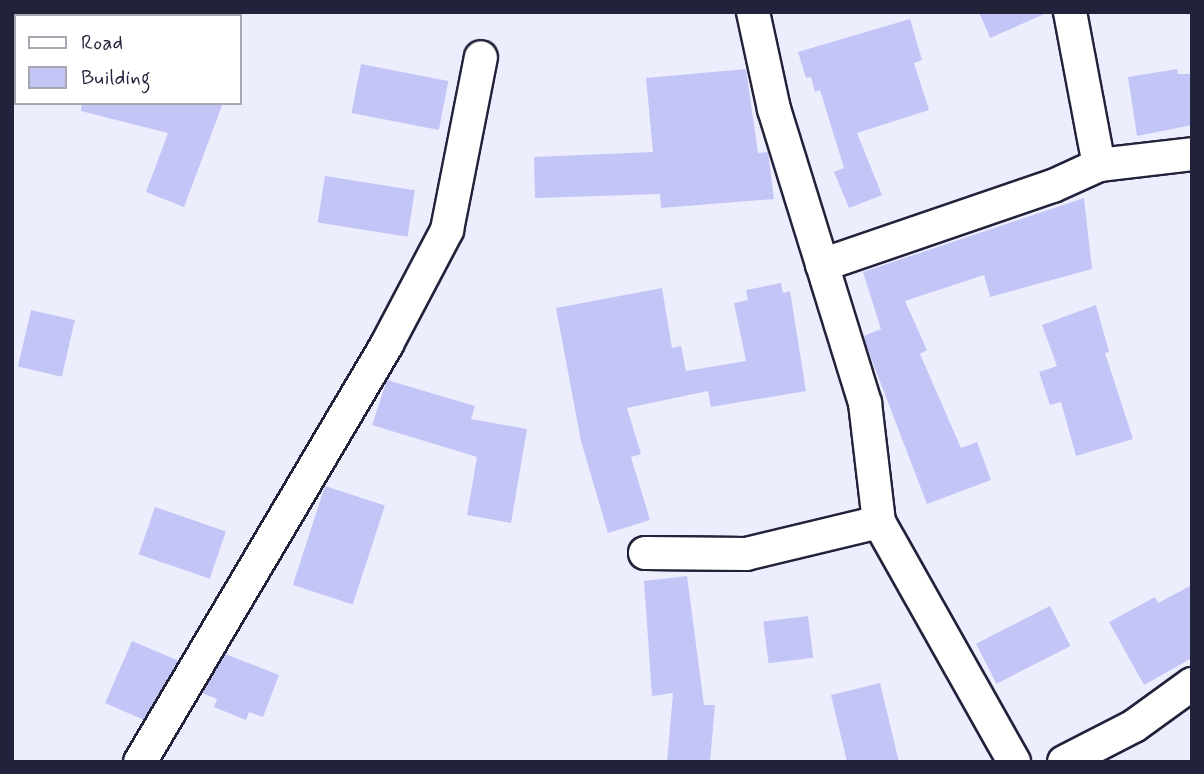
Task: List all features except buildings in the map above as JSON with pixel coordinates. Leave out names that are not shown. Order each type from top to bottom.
[{"type":"street","points":[[753,12],[774,109],[864,403],[879,522],[1014,762]]},
{"type":"street","points":[[1070,12],[1099,164]]},
{"type":"street","points":[[140,762],[387,344],[447,230],[481,57]]},
{"type":"street","points":[[822,265],[1053,186],[1099,164],[1192,154]]},
{"type":"street","points":[[645,553],[746,554],[879,522]]},
{"type":"street","points":[[1064,762],[1134,726],[1192,684]]}]
